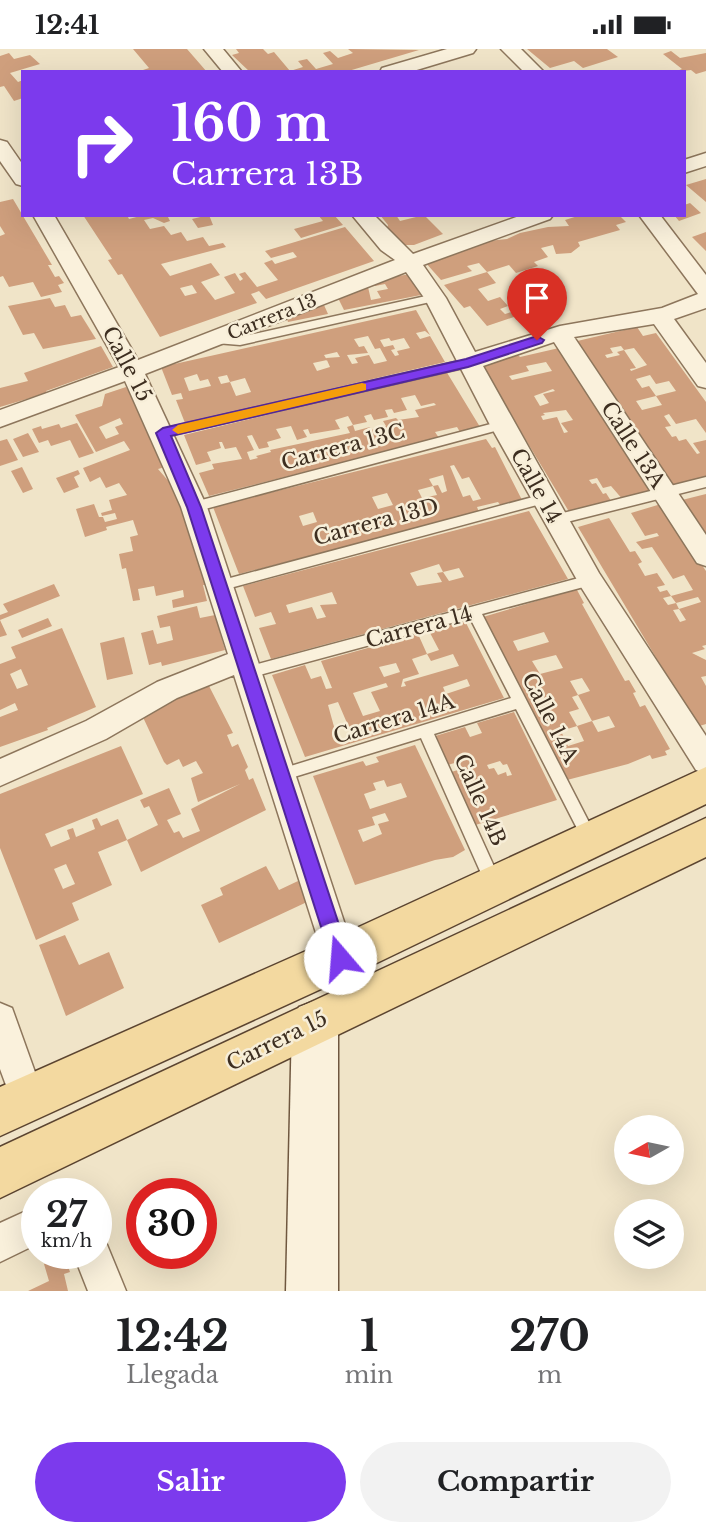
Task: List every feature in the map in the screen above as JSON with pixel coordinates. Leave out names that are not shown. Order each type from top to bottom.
[{"type":"main road","points":[[14,1106],[340,958],[706,785]]},
{"type":"main road","name":"Carrera 15","points":[[0,1173],[706,837]]},
{"type":"street","points":[[213,49],[231,70]]},
{"type":"street","points":[[396,70],[467,49]]},
{"type":"street","points":[[510,49],[533,70]]},
{"type":"street","points":[[0,146],[21,179]]},
{"type":"street","points":[[686,166],[706,159]]},
{"type":"street","points":[[0,190],[21,183]]},
{"type":"street","name":"Calle 15","points":[[44,217],[131,368],[163,433],[194,507],[340,958]]},
{"type":"street","name":"Calle 14","points":[[364,217],[388,245],[410,262],[435,298],[502,425],[590,580],[706,761]]},
{"type":"street","name":"Carrera 13","points":[[0,419],[131,368],[216,339],[410,262],[537,217]]},
{"type":"street","points":[[651,217],[706,290]]},
{"type":"street","points":[[468,363],[560,333],[699,305],[706,299]]},
{"type":"street","points":[[659,314],[706,380]]},
{"type":"street","name":"Calle 13A","points":[[560,333],[706,556]]},
{"type":"street","name":"Carrera 14","points":[[0,773],[96,730],[167,690],[246,666]]},
{"type":"street","points":[[0,1019],[14,1106]]},
{"type":"street","points":[[312,1291],[315,1023]]},
{"type":"street","points":[[0,1243],[21,1232]]},
{"type":"street","points":[[98,1269],[107,1291]]},
{"type":"lane","points":[[216,339],[240,341],[435,298]]},
{"type":"lane","points":[[163,433],[468,363]]},
{"type":"lane","name":"Carrera 13C","points":[[194,507],[502,425]]},
{"type":"lane","points":[[550,510],[706,482]]},
{"type":"lane","name":"Carrera 13D","points":[[219,586],[550,510]]},
{"type":"lane","name":"Carrera 14","points":[[246,666],[474,613],[590,580]]},
{"type":"lane","name":"Calle 14A","points":[[474,613],[591,841]]},
{"type":"lane","name":"Carrera 14A","points":[[281,775],[518,702]]},
{"type":"lane","name":"Calle 14B","points":[[426,732],[495,886]]},
{"type":"building","points":[[133,49],[187,49],[205,70],[143,70],[149,68]]},
{"type":"building","points":[[236,49],[263,49],[268,54],[274,52],[289,70],[248,70],[232,55],[239,53]]},
{"type":"building","points":[[348,49],[419,50],[352,70],[293,70],[303,67],[298,61],[307,59],[316,69],[333,64],[323,53],[330,51],[338,58],[353,53]]},
{"type":"building","points":[[527,49],[607,49],[618,57],[583,68],[574,61],[550,68]]},
{"type":"building","points":[[671,51],[680,58],[706,53],[706,71],[696,74],[691,70],[679,70],[682,69],[663,54]]},
{"type":"building","points":[[9,53],[14,59],[30,55],[40,64],[10,73],[18,82],[21,81],[21,99],[14,101],[4,86],[0,87],[0,56]]},
{"type":"building","points":[[706,179],[706,202],[686,185]]},
{"type":"building","points":[[13,199],[21,217],[24,217],[52,265],[48,265],[55,277],[59,276],[64,283],[58,285],[62,292],[41,297],[33,282],[9,287],[3,276],[0,277],[0,236],[5,234],[0,226],[0,202]]},
{"type":"building","points":[[690,203],[701,213],[679,221],[676,217],[686,217],[686,204]]},
{"type":"building","points":[[84,217],[168,217],[170,221],[164,223],[153,218],[144,220],[150,229],[164,226],[171,235],[181,232],[187,241],[203,237],[209,246],[223,243],[226,247],[161,264],[170,276],[211,263],[220,275],[201,282],[215,300],[235,293],[224,277],[235,273],[240,281],[243,279],[239,274],[245,272],[257,287],[278,280],[264,263],[272,260],[275,264],[297,257],[293,252],[271,258],[265,251],[345,227],[374,261],[266,299],[259,291],[251,294],[257,303],[160,337],[122,274],[118,275],[108,260],[112,259]],"holes":[[[192,285],[197,293],[185,296],[180,288]]]},
{"type":"building","points":[[210,217],[213,225],[198,228],[192,219]]},
{"type":"building","points":[[320,217],[336,217],[343,225],[301,238],[294,229],[323,221]]},
{"type":"building","points":[[382,217],[397,217],[400,221],[426,217],[443,234],[414,245],[405,245],[387,228],[388,225]]},
{"type":"building","points":[[575,217],[621,217],[626,222],[616,225],[620,230],[578,242],[580,246],[571,253],[556,254],[553,245],[541,248],[548,257],[534,262],[538,266],[516,273],[509,265],[487,272],[479,263],[467,266],[472,271],[441,280],[425,262],[520,233],[569,226],[565,220]]},
{"type":"building","points":[[706,232],[706,251],[692,237]]},
{"type":"building","points":[[487,272],[496,283],[478,289],[488,301],[500,297],[508,306],[500,309],[505,314],[518,310],[523,314],[487,326],[470,306],[464,308],[444,285]]},
{"type":"building","points":[[411,274],[421,295],[344,310],[336,294],[368,287],[371,300],[381,298],[377,291],[388,289],[385,284],[375,286],[372,280]]},
{"type":"building","points":[[50,298],[55,307],[65,305],[71,317],[81,315],[96,339],[43,349],[34,333],[23,335],[8,306]]},
{"type":"building","points":[[324,305],[328,314],[288,322],[285,313]]},
{"type":"building","points":[[416,310],[430,335],[425,331],[416,333],[420,339],[430,336],[445,362],[185,423],[176,400],[183,399],[181,393],[172,395],[161,367]],"holes":[[[368,336],[375,349],[380,348],[387,361],[374,364],[369,355],[355,358],[358,363],[352,364],[347,355],[368,353],[364,346],[359,347],[354,339]],[[404,338],[410,348],[397,351],[399,355],[395,356],[391,350],[395,349],[393,345],[384,347],[380,340]],[[337,352],[340,357],[326,358],[324,355]],[[327,360],[330,367],[317,371],[313,363]],[[197,374],[200,381],[208,379],[211,386],[189,391],[184,378]],[[227,375],[230,382],[221,384],[218,377]],[[245,378],[251,392],[236,396],[230,382]]]},
{"type":"building","points":[[637,327],[643,336],[656,333],[706,402],[706,433],[696,419],[676,424],[669,414],[664,416],[671,426],[665,427],[672,437],[676,436],[679,441],[686,439],[697,454],[700,453],[693,443],[706,440],[706,477],[669,486],[573,342]],"holes":[[[621,346],[624,350],[617,352],[620,355],[607,358],[605,355],[613,353],[610,348]],[[634,348],[647,365],[631,371],[630,369],[636,368],[624,350]],[[650,375],[656,384],[669,381],[676,391],[656,396],[649,386],[642,388],[636,379]],[[656,396],[662,405],[642,410],[636,401]]]},
{"type":"building","points":[[101,346],[113,367],[46,391],[47,393],[0,407],[0,388],[28,381],[24,373]]},
{"type":"building","points":[[559,348],[655,493],[624,501],[611,486],[603,488],[597,478],[589,480],[592,484],[596,483],[603,494],[606,493],[613,504],[571,515],[482,367],[518,355],[520,357]],"holes":[[[546,362],[552,371],[512,380],[509,376],[529,371],[526,366]],[[553,389],[555,391],[543,394],[549,403],[540,406],[534,396]],[[566,410],[573,420],[561,423],[568,432],[564,433],[557,417],[543,420],[543,413]]]},
{"type":"building","points":[[446,371],[480,427],[460,432],[457,427],[435,432],[439,438],[209,496],[199,473],[214,469],[212,464],[242,459],[236,447],[225,449],[222,442],[219,442],[221,448],[207,452],[211,461],[196,465],[184,435]],"holes":[[[415,395],[421,406],[434,403],[436,405],[415,410],[419,417],[396,418],[383,421],[386,426],[355,431],[353,425],[367,422],[364,416],[371,414],[374,420],[388,417],[385,410],[392,409],[394,413],[407,410],[401,398]],[[348,416],[353,425],[347,427],[350,433],[270,450],[271,452],[256,456],[258,458],[250,460],[247,452],[254,450],[247,436],[252,435],[259,449],[269,447],[267,442],[281,438],[276,429],[291,426],[297,440],[307,437],[303,430],[308,429],[310,434],[340,429],[335,420]]]},
{"type":"building","points":[[126,387],[148,423],[144,424],[165,467],[158,469],[171,484],[188,525],[195,553],[198,553],[207,585],[203,585],[207,601],[173,608],[172,600],[184,597],[183,590],[156,596],[154,586],[138,589],[140,600],[133,601],[126,568],[122,569],[119,554],[133,551],[130,537],[138,535],[133,520],[106,527],[107,530],[85,537],[76,509],[94,504],[99,517],[103,517],[105,522],[117,519],[115,513],[102,516],[101,513],[112,510],[109,500],[127,495],[119,483],[106,488],[100,477],[90,482],[83,468],[130,450],[124,441],[96,452],[75,415],[102,406],[105,394]],"holes":[[[120,418],[123,424],[115,427],[119,434],[106,439],[99,427]]]},
{"type":"building","points":[[77,423],[94,453],[79,458],[70,440],[51,446],[48,440],[39,443],[32,429],[59,424],[61,428]]},
{"type":"building","points":[[28,433],[39,452],[23,457],[13,439]]},
{"type":"building","points":[[7,439],[18,460],[0,466],[0,441]]},
{"type":"building","points":[[486,439],[492,448],[495,447],[522,500],[501,506],[498,502],[477,507],[479,512],[239,574],[213,507]],"holes":[[[454,465],[462,479],[469,477],[481,499],[473,501],[470,495],[463,497],[450,466]],[[443,475],[447,491],[442,493],[438,485],[433,486],[429,479]],[[433,486],[437,495],[422,498],[418,490]],[[387,493],[393,505],[378,509],[372,497]],[[313,512],[317,522],[303,526],[299,516]]]},
{"type":"building","points":[[22,467],[33,489],[23,493],[11,471]]},
{"type":"building","points":[[78,470],[80,474],[74,477],[79,487],[64,493],[56,478]]},
{"type":"building","points":[[706,494],[706,550],[674,502]]},
{"type":"building","points":[[661,504],[706,571],[706,645],[702,646],[705,649],[692,653],[706,660],[706,676],[701,677],[706,686],[706,724],[693,728],[676,691],[578,527],[609,518],[630,552],[635,551],[642,562],[638,564],[645,576],[657,573],[665,585],[657,587],[660,592],[667,590],[671,596],[693,590],[684,575],[673,579],[652,547],[642,549],[636,542],[659,536],[657,533],[645,536],[631,513]],"holes":[[[671,596],[676,603],[668,605],[663,598]],[[698,597],[701,602],[679,609],[676,603]],[[679,609],[686,620],[680,622],[673,610]]]},
{"type":"building","points":[[529,511],[568,579],[271,659],[259,628],[276,624],[271,612],[255,617],[243,586]],"holes":[[[439,564],[443,572],[437,573],[442,582],[417,586],[410,573]],[[459,568],[464,577],[449,581],[443,572]],[[332,592],[337,604],[320,605],[326,617],[317,619],[312,607],[289,613],[286,605]]]},
{"type":"building","points":[[54,584],[60,596],[0,620],[0,615],[8,612],[3,604]]},
{"type":"building","points":[[577,590],[584,603],[582,604],[625,681],[629,680],[636,692],[633,693],[640,707],[645,705],[670,749],[665,751],[667,755],[652,759],[650,755],[628,764],[567,780],[483,617]],"holes":[[[544,632],[549,642],[518,651],[513,641]],[[556,655],[563,668],[540,674],[532,661]],[[582,678],[590,691],[578,695],[570,681]],[[578,695],[592,721],[577,726],[569,712],[579,709],[572,697]],[[609,716],[615,727],[598,732],[592,721]],[[577,726],[584,741],[568,746],[561,731]]]},
{"type":"building","points":[[197,606],[200,618],[215,615],[225,650],[162,666],[161,662],[149,665],[141,633],[153,630],[157,644],[173,640],[170,626],[160,628],[157,616]]},
{"type":"building","points":[[48,618],[52,626],[22,638],[18,630]]},
{"type":"building","points":[[0,620],[7,635],[0,637]]},
{"type":"building","points":[[465,621],[504,698],[305,757],[272,675],[305,665],[311,679],[321,676],[326,689],[332,688],[321,661],[418,634],[427,654],[439,650],[429,631]],"holes":[[[427,654],[431,661],[453,654],[459,666],[404,682],[406,686],[401,687],[403,679],[419,674],[412,659]],[[396,663],[400,672],[384,677],[379,667]],[[467,679],[470,686],[446,694],[443,687]],[[386,683],[388,687],[371,692],[380,711],[363,716],[353,693]],[[338,702],[353,737],[338,741],[328,705]]]},
{"type":"building","points":[[62,628],[96,707],[47,728],[48,730],[0,747],[0,717],[18,710],[15,703],[0,710],[0,664],[16,658],[11,647]],"holes":[[[21,669],[28,685],[17,689],[10,674]]]},
{"type":"building","points":[[124,637],[133,674],[107,680],[100,643]]},
{"type":"building","points":[[209,686],[233,733],[227,735],[232,747],[238,744],[248,767],[245,770],[249,780],[253,778],[266,810],[141,872],[127,840],[158,825],[149,806],[144,808],[140,800],[169,788],[181,814],[167,820],[174,833],[179,831],[183,838],[200,831],[191,809],[240,784],[198,802],[191,778],[203,773],[196,761],[183,767],[179,759],[167,765],[141,713]]},
{"type":"building","points":[[514,712],[557,800],[472,826],[448,773],[461,769],[458,762],[444,766],[432,737],[465,727],[470,737],[482,733],[477,723]],"holes":[[[500,761],[503,765],[507,764],[512,775],[507,776],[506,772],[498,775],[494,768],[489,769],[487,765]]]},
{"type":"building","points":[[415,745],[465,850],[453,857],[355,885],[313,776],[363,761],[366,766],[379,762],[376,757]],"holes":[[[384,780],[387,787],[401,783],[407,797],[370,809],[364,794],[376,790],[373,783]],[[385,813],[389,821],[378,824],[382,834],[363,842],[358,830],[375,825],[372,817]]]},
{"type":"building","points":[[121,746],[143,794],[45,834],[51,847],[70,839],[67,830],[73,828],[76,837],[95,829],[92,820],[97,818],[101,826],[118,819],[127,840],[98,852],[112,885],[72,903],[79,920],[36,940],[0,848],[0,794]],"holes":[[[66,864],[75,884],[63,889],[54,869]]]},
{"type":"building","points":[[266,866],[279,890],[298,881],[307,902],[219,943],[201,905],[223,895],[220,888]]},
{"type":"building","points":[[65,935],[79,965],[109,952],[124,988],[66,1016],[39,945]]},
{"type":"building","points":[[45,1269],[69,1269],[70,1272],[64,1274],[68,1291],[28,1291],[49,1281]]},
{"type":"slow traffic","points":[[178,430],[362,387]]},
{"type":"route","points":[[340,958],[194,507],[163,433],[468,363],[537,340]]}]
